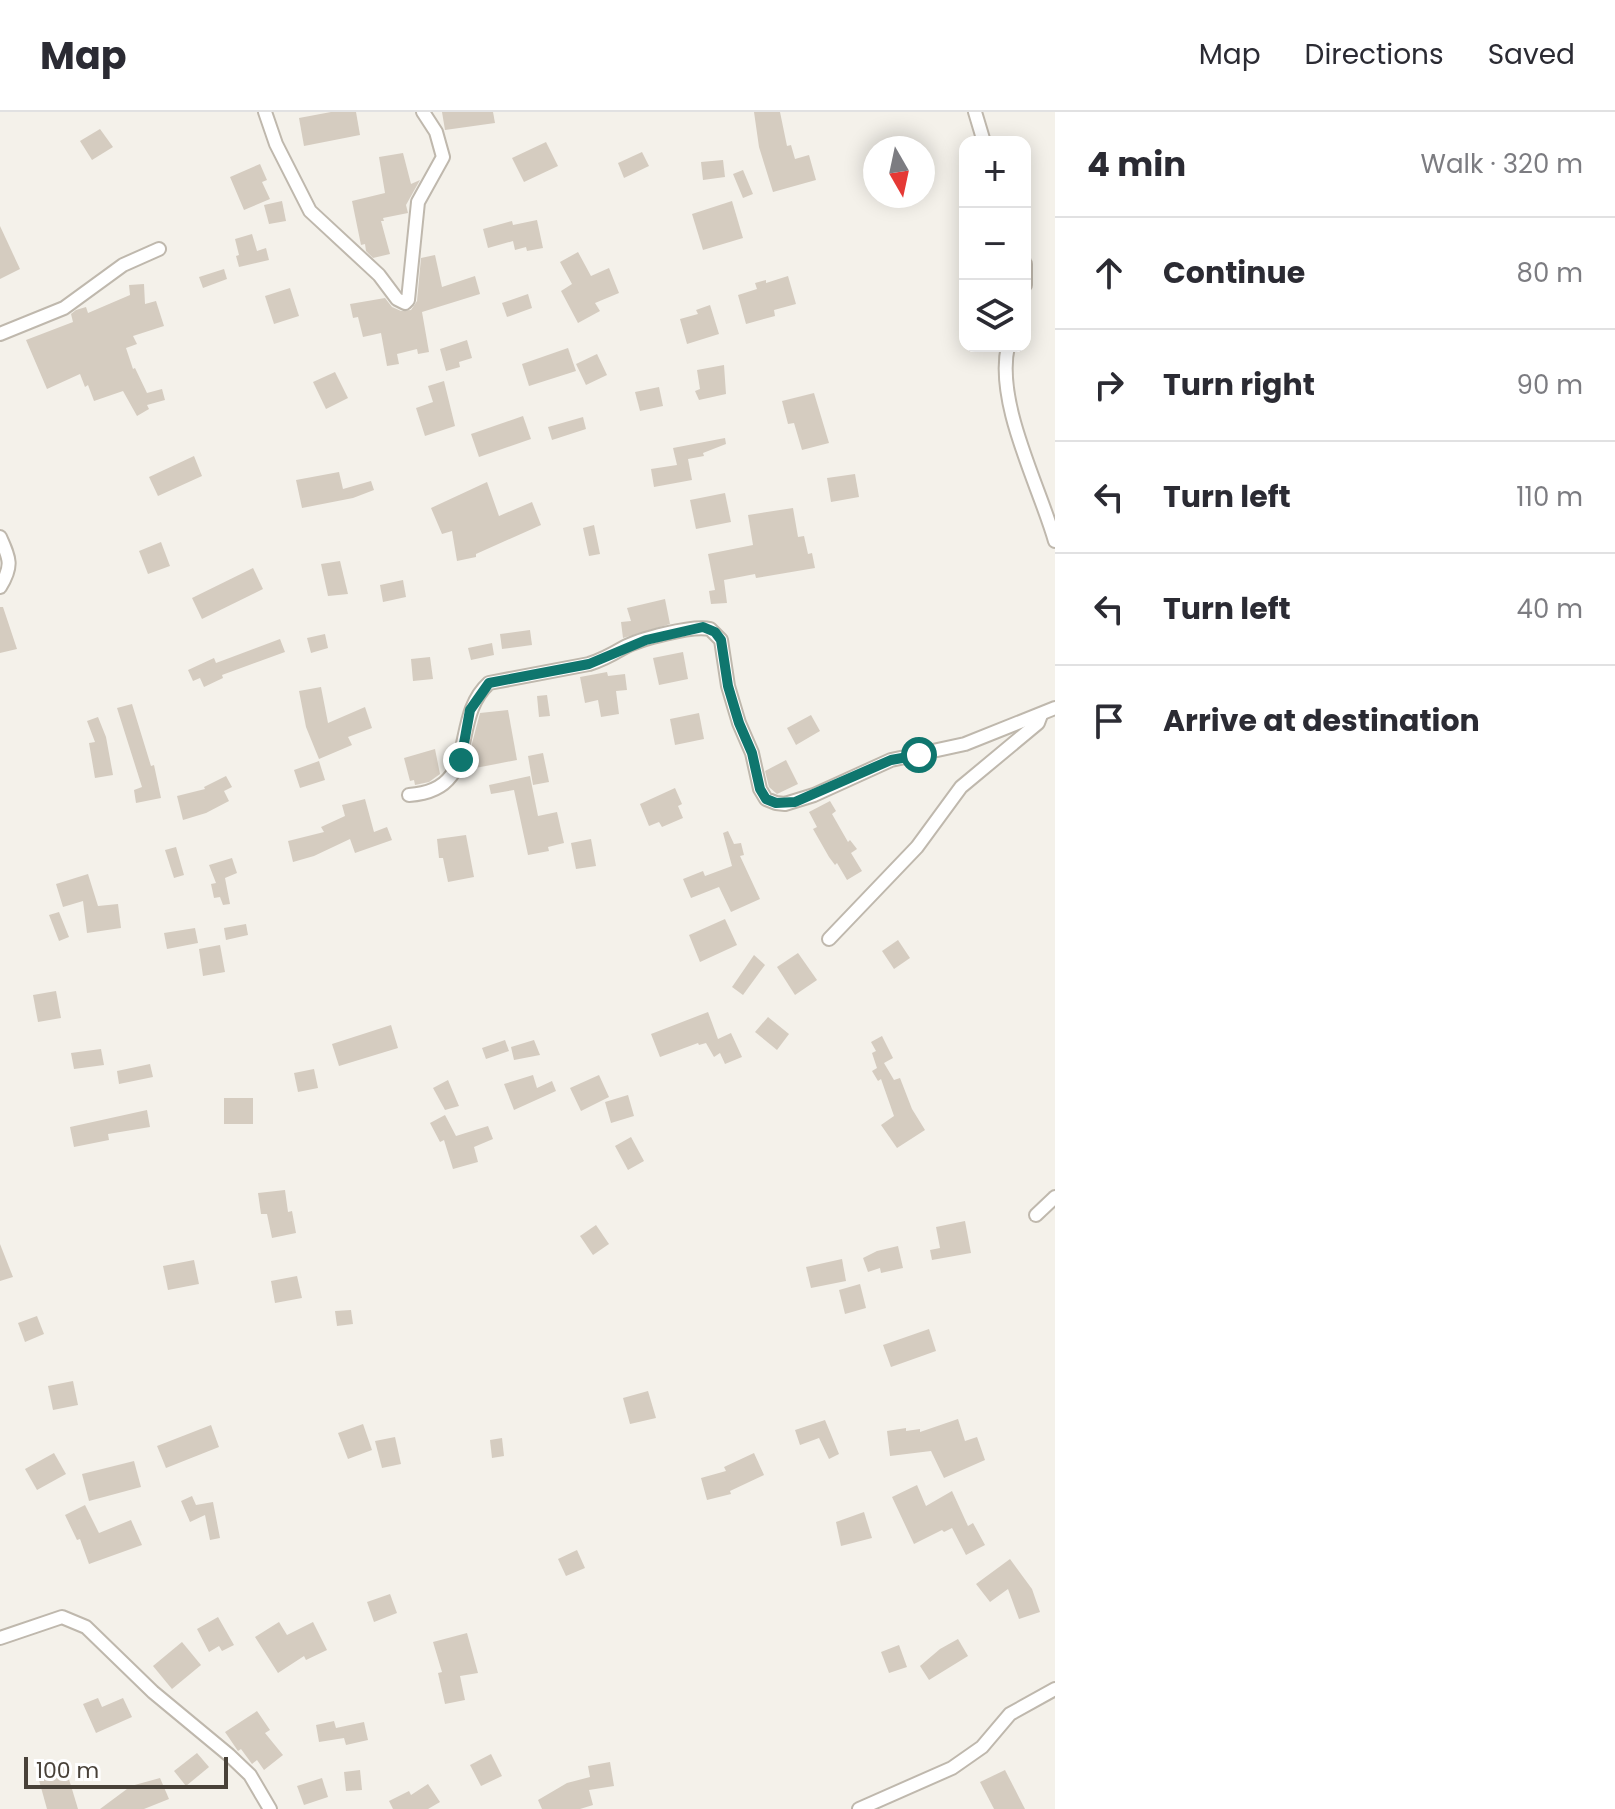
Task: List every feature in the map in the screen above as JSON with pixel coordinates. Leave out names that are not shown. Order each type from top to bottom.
[{"type":"street","points":[[265,112],[276,144],[310,211],[379,275],[400,302],[405,303],[412,271],[418,202],[443,157],[436,132],[423,112]]},
{"type":"street","points":[[975,112],[982,136]]},
{"type":"street","points":[[0,334],[64,308],[123,265],[159,249]]},
{"type":"street","points":[[1007,352],[1004,367],[1007,389],[1025,461],[1043,500],[1055,541]]},
{"type":"street","points":[[0,537],[8,556],[9,572],[0,587]]},
{"type":"street","points":[[409,795],[426,794],[439,789],[446,782],[461,760],[470,710],[489,683],[589,664],[624,648],[695,628],[710,629],[721,640],[728,686],[752,753],[760,789],[766,799],[776,803],[785,804],[814,795],[891,760],[949,749],[1055,708]]},
{"type":"street","points":[[829,939],[917,847],[961,787],[1038,723],[1041,715]]},
{"type":"street","points":[[1036,1215],[1055,1197]]},
{"type":"street","points":[[0,1638],[62,1617],[86,1627],[153,1692],[250,1775],[270,1809]]},
{"type":"street","points":[[859,1809],[952,1768],[982,1747],[1010,1714],[1055,1689]]},
{"type":"building","points":[[331,112],[356,112],[360,135],[304,146],[299,118]]},
{"type":"building","points":[[442,112],[493,112],[495,123],[445,130]]},
{"type":"building","points":[[754,112],[780,112],[787,146],[791,145],[795,159],[809,155],[816,180],[773,192],[759,147]]},
{"type":"building","points":[[100,129],[113,147],[92,160],[80,141]]},
{"type":"building","points":[[546,142],[558,166],[524,182],[512,158]]},
{"type":"building","points":[[642,152],[649,166],[624,178],[618,163]]},
{"type":"building","points":[[403,153],[411,184],[420,180],[406,205],[408,213],[381,221],[390,254],[373,258],[366,251],[365,244],[361,245],[352,201],[385,193],[379,157]]},
{"type":"building","points":[[723,160],[725,177],[703,180],[701,162]]},
{"type":"building","points":[[260,164],[267,180],[262,182],[270,199],[244,210],[230,177]]},
{"type":"building","points":[[743,170],[753,194],[743,198],[733,174]]},
{"type":"building","points":[[282,201],[286,221],[269,224],[264,205]]},
{"type":"building","points":[[732,201],[743,238],[703,250],[692,214]]},
{"type":"building","points":[[537,220],[543,248],[515,250],[513,241],[488,248],[483,229],[512,221],[513,225]]},
{"type":"building","points":[[0,226],[20,269],[0,279]]},
{"type":"building","points":[[252,234],[257,251],[266,248],[269,260],[239,267],[235,239]]},
{"type":"building","points":[[578,252],[591,276],[609,268],[619,293],[595,303],[600,311],[578,323],[561,291],[572,284],[560,262]]},
{"type":"building","points":[[435,255],[442,287],[475,276],[480,294],[422,312],[429,352],[418,354],[417,349],[397,354],[399,364],[387,366],[381,333],[363,337],[358,317],[353,318],[350,304],[385,298],[392,307],[401,311],[411,310],[417,301],[421,258]]},
{"type":"building","points":[[224,269],[227,279],[203,288],[199,277]]},
{"type":"building","points":[[788,276],[796,304],[774,310],[775,316],[746,324],[738,295],[757,289],[755,283]]},
{"type":"building","points":[[144,284],[145,304],[156,301],[164,326],[133,336],[137,344],[126,348],[133,369],[147,393],[162,389],[165,400],[147,405],[149,409],[137,416],[123,391],[94,401],[80,374],[47,389],[26,340],[73,322],[71,314],[76,310],[86,307],[88,313],[130,295],[129,285]]},
{"type":"building","points":[[290,288],[299,316],[274,324],[265,296]]},
{"type":"building","points":[[528,294],[532,308],[507,317],[502,303]]},
{"type":"building","points":[[710,305],[719,334],[687,344],[680,319],[698,314],[696,310]]},
{"type":"building","points":[[467,340],[472,358],[459,362],[460,367],[446,371],[440,349]]},
{"type":"building","points":[[568,348],[576,371],[529,386],[522,364]]},
{"type":"building","points":[[597,354],[607,375],[586,385],[576,364]]},
{"type":"building","points":[[724,365],[726,394],[699,400],[695,391],[700,389],[697,370]]},
{"type":"building","points":[[335,372],[348,398],[326,409],[313,382]]},
{"type":"building","points":[[444,381],[455,426],[425,436],[416,408],[433,402],[428,386]]},
{"type":"building","points":[[659,387],[663,406],[640,411],[635,392]]},
{"type":"building","points":[[814,393],[829,443],[802,450],[794,423],[788,424],[782,401]]},
{"type":"building","points":[[523,416],[531,439],[479,457],[471,434]]},
{"type":"building","points":[[583,417],[586,429],[552,440],[548,427]]},
{"type":"building","points":[[725,438],[726,444],[703,453],[704,456],[688,459],[692,480],[654,487],[651,469],[677,465],[673,448]]},
{"type":"building","points":[[194,456],[202,476],[158,496],[149,477]]},
{"type":"building","points":[[339,472],[343,489],[371,481],[374,490],[353,498],[302,508],[296,480]]},
{"type":"building","points":[[855,474],[859,497],[831,502],[827,478]]},
{"type":"building","points":[[487,482],[499,516],[532,502],[541,525],[476,554],[476,557],[457,561],[452,531],[442,534],[431,508]]},
{"type":"building","points":[[725,493],[731,522],[696,529],[690,500]]},
{"type":"building","points":[[793,508],[798,537],[804,536],[815,568],[724,580],[727,603],[711,604],[709,591],[715,590],[708,554],[753,545],[748,515]]},
{"type":"building","points":[[594,525],[600,554],[589,556],[583,528]]},
{"type":"building","points":[[161,542],[170,566],[148,574],[139,551]]},
{"type":"building","points":[[340,561],[348,594],[328,596],[321,564]]},
{"type":"building","points":[[253,568],[263,589],[202,619],[192,598]]},
{"type":"building","points":[[403,580],[406,597],[383,602],[380,585]]},
{"type":"building","points":[[665,599],[670,624],[623,638],[621,622],[631,621],[627,608]]},
{"type":"building","points":[[0,607],[3,607],[17,649],[0,653]]},
{"type":"building","points":[[530,630],[532,645],[502,649],[500,634]]},
{"type":"building","points":[[325,634],[328,648],[311,653],[307,638]]},
{"type":"building","points":[[280,639],[285,652],[222,675],[223,678],[204,687],[200,678],[193,681],[188,670],[214,658],[216,663]]},
{"type":"building","points":[[492,643],[494,655],[471,660],[468,648]]},
{"type":"building","points":[[683,652],[688,679],[659,685],[653,658]]},
{"type":"building","points":[[430,657],[433,679],[413,681],[411,659]]},
{"type":"building","points":[[607,672],[608,676],[625,674],[627,690],[616,691],[619,714],[601,717],[598,700],[585,703],[580,677]]},
{"type":"building","points":[[321,687],[328,723],[365,707],[372,728],[348,737],[352,745],[319,759],[306,727],[299,691]]},
{"type":"building","points":[[547,695],[550,716],[539,717],[537,696]]},
{"type":"building","points":[[132,704],[151,766],[154,765],[161,798],[136,803],[134,790],[142,787],[117,708]]},
{"type":"building","points":[[508,710],[517,760],[465,770],[480,713]]},
{"type":"building","points":[[699,713],[704,739],[675,745],[670,719]]},
{"type":"building","points":[[811,715],[820,731],[796,745],[787,728]]},
{"type":"building","points":[[98,717],[106,737],[113,775],[95,778],[89,743],[95,742],[87,721]]},
{"type":"building","points":[[435,749],[440,774],[429,782],[415,785],[414,780],[410,781],[404,758]]},
{"type":"building","points":[[543,753],[549,782],[533,785],[528,756]]},
{"type":"building","points":[[786,760],[798,784],[777,794],[769,787],[765,771]]},
{"type":"building","points":[[319,761],[325,780],[300,788],[294,770]]},
{"type":"building","points":[[226,776],[232,787],[224,791],[229,801],[183,820],[177,796],[205,789]]},
{"type":"building","points":[[530,776],[538,816],[557,812],[564,843],[548,847],[549,851],[528,855],[514,790],[491,794],[489,785]]},
{"type":"building","points":[[675,788],[682,804],[678,806],[683,818],[662,827],[659,822],[649,826],[640,804]]},
{"type":"building","points":[[365,799],[374,832],[387,827],[392,840],[355,853],[350,839],[293,862],[288,841],[324,832],[321,827],[345,816],[342,805]]},
{"type":"building","points":[[830,801],[836,811],[832,814],[848,842],[850,840],[857,849],[851,853],[862,871],[847,880],[813,829],[817,827],[809,812]]},
{"type":"building","points":[[728,831],[734,844],[741,843],[744,855],[740,856],[760,899],[731,912],[719,887],[691,898],[683,879],[703,871],[705,876],[732,866],[723,833]]},
{"type":"building","points":[[466,835],[474,877],[448,882],[443,858],[439,858],[437,839]]},
{"type":"building","points":[[591,839],[596,866],[576,869],[571,843]]},
{"type":"building","points":[[176,847],[184,875],[174,878],[165,850]]},
{"type":"building","points":[[232,858],[237,873],[225,878],[230,904],[223,905],[220,897],[214,898],[211,884],[216,883],[209,865]]},
{"type":"building","points":[[88,874],[98,906],[118,904],[121,928],[87,933],[83,901],[63,907],[56,884]]},
{"type":"building","points":[[59,912],[69,937],[59,941],[49,915]]},
{"type":"building","points":[[725,919],[737,945],[700,962],[689,935]]},
{"type":"building","points":[[246,924],[248,935],[226,940],[224,928]]},
{"type":"building","points":[[195,928],[198,943],[167,949],[164,933]]},
{"type":"building","points":[[898,940],[910,958],[894,969],[882,951]]},
{"type":"building","points":[[220,945],[225,972],[203,976],[199,949]]},
{"type":"building","points":[[798,953],[817,980],[795,995],[777,967]]},
{"type":"building","points":[[754,955],[765,965],[743,995],[732,987]]},
{"type":"building","points":[[56,991],[61,1018],[38,1022],[33,995]]},
{"type":"building","points":[[708,1012],[718,1039],[731,1033],[742,1057],[725,1064],[720,1053],[714,1057],[706,1043],[698,1043],[660,1057],[651,1034]]},
{"type":"building","points":[[768,1017],[789,1034],[777,1050],[755,1032]]},
{"type":"building","points":[[391,1025],[398,1048],[339,1066],[332,1044]]},
{"type":"building","points":[[882,1036],[893,1058],[884,1063],[894,1080],[900,1078],[912,1109],[925,1130],[897,1148],[881,1125],[894,1116],[881,1079],[878,1081],[872,1071],[877,1068],[872,1053],[876,1051],[871,1042]]},
{"type":"building","points":[[505,1040],[509,1051],[486,1059],[482,1048]]},
{"type":"building","points":[[534,1040],[540,1055],[514,1060],[511,1047]]},
{"type":"building","points":[[101,1049],[104,1065],[74,1069],[71,1053]]},
{"type":"building","points":[[150,1064],[153,1077],[119,1084],[117,1071]]},
{"type":"building","points":[[314,1069],[318,1088],[298,1092],[294,1073]]},
{"type":"building","points":[[533,1075],[537,1088],[552,1081],[556,1091],[514,1110],[504,1084]]},
{"type":"building","points":[[599,1075],[609,1097],[581,1111],[570,1088]]},
{"type":"building","points":[[448,1080],[459,1106],[445,1110],[433,1088]]},
{"type":"building","points":[[628,1095],[634,1116],[611,1123],[605,1102]]},
{"type":"building","points":[[224,1098],[253,1098],[253,1124],[224,1124]]},
{"type":"building","points":[[147,1110],[150,1127],[108,1134],[109,1140],[74,1147],[70,1127]]},
{"type":"building","points":[[445,1115],[456,1136],[488,1126],[493,1139],[474,1147],[478,1162],[453,1169],[444,1140],[440,1142],[430,1123]]},
{"type":"building","points":[[631,1137],[644,1161],[628,1170],[615,1146]]},
{"type":"building","points":[[285,1190],[288,1212],[292,1211],[296,1233],[272,1238],[267,1214],[261,1214],[258,1193]]},
{"type":"building","points":[[965,1221],[971,1253],[932,1260],[930,1250],[940,1248],[936,1227]]},
{"type":"building","points":[[596,1225],[609,1244],[593,1255],[580,1236]]},
{"type":"building","points":[[0,1244],[13,1277],[0,1281]]},
{"type":"building","points":[[898,1246],[903,1268],[881,1273],[880,1268],[868,1272],[863,1258]]},
{"type":"building","points":[[842,1259],[846,1281],[811,1288],[806,1267]]},
{"type":"building","points":[[194,1260],[199,1284],[168,1290],[163,1266]]},
{"type":"building","points":[[297,1276],[302,1298],[275,1303],[271,1281]]},
{"type":"building","points":[[860,1284],[866,1308],[845,1314],[839,1290]]},
{"type":"building","points":[[351,1310],[353,1324],[337,1326],[335,1311]]},
{"type":"building","points":[[37,1316],[44,1334],[25,1342],[18,1323]]},
{"type":"building","points":[[929,1329],[936,1351],[891,1367],[883,1345]]},
{"type":"building","points":[[73,1381],[78,1405],[53,1410],[48,1386]]},
{"type":"building","points":[[648,1391],[656,1418],[630,1424],[623,1398]]},
{"type":"building","points":[[958,1419],[965,1441],[977,1437],[985,1460],[944,1478],[931,1451],[890,1456],[887,1431],[906,1428],[906,1431],[920,1429],[920,1432]]},
{"type":"building","points":[[825,1420],[839,1454],[829,1459],[819,1438],[800,1445],[795,1430]]},
{"type":"building","points":[[363,1424],[372,1450],[348,1459],[338,1433]]},
{"type":"building","points":[[211,1425],[219,1447],[166,1468],[157,1446]]},
{"type":"building","points":[[395,1437],[401,1464],[382,1468],[375,1441]]},
{"type":"building","points":[[502,1438],[504,1456],[492,1458],[490,1440]]},
{"type":"building","points":[[54,1453],[66,1474],[37,1490],[25,1469]]},
{"type":"building","points":[[754,1453],[764,1475],[730,1491],[731,1494],[707,1500],[701,1478],[726,1471],[724,1467]]},
{"type":"building","points":[[134,1461],[141,1487],[89,1501],[82,1474]]},
{"type":"building","points":[[917,1485],[926,1506],[952,1491],[968,1526],[973,1523],[985,1545],[966,1555],[952,1528],[914,1544],[892,1497]]},
{"type":"building","points":[[192,1496],[196,1505],[213,1502],[220,1538],[210,1540],[205,1515],[190,1522],[181,1501]]},
{"type":"building","points":[[85,1505],[99,1533],[131,1520],[142,1545],[89,1564],[80,1539],[77,1540],[65,1515]]},
{"type":"building","points":[[864,1512],[872,1538],[841,1546],[836,1522]]},
{"type":"building","points":[[577,1550],[585,1568],[566,1576],[558,1559]]},
{"type":"building","points":[[1010,1559],[1032,1589],[1040,1612],[1019,1619],[1008,1589],[990,1602],[976,1584]]},
{"type":"building","points":[[390,1594],[397,1613],[374,1622],[367,1602]]},
{"type":"building","points":[[218,1617],[234,1645],[222,1651],[219,1646],[209,1652],[197,1629]]},
{"type":"building","points":[[279,1622],[287,1635],[313,1622],[327,1650],[306,1660],[304,1656],[278,1673],[255,1637]]},
{"type":"building","points":[[467,1633],[478,1673],[460,1676],[465,1700],[445,1704],[438,1673],[442,1672],[433,1642]]},
{"type":"building","points":[[958,1639],[968,1656],[929,1680],[920,1666]]},
{"type":"building","points":[[182,1642],[201,1665],[172,1689],[153,1666]]},
{"type":"building","points":[[899,1645],[907,1667],[889,1673],[881,1652]]},
{"type":"building","points":[[98,1698],[102,1707],[123,1698],[132,1717],[96,1733],[83,1704]]},
{"type":"building","points":[[257,1711],[270,1730],[265,1733],[283,1755],[264,1770],[257,1760],[252,1764],[241,1749],[238,1751],[225,1732]]},
{"type":"building","points":[[334,1721],[336,1728],[364,1722],[368,1740],[346,1745],[344,1738],[319,1742],[316,1725]]},
{"type":"building","points":[[197,1753],[209,1767],[186,1786],[174,1771]]},
{"type":"building","points":[[491,1754],[502,1776],[481,1786],[470,1765]]},
{"type":"building","points":[[610,1762],[614,1786],[589,1790],[593,1805],[580,1809],[542,1809],[538,1800],[567,1783],[590,1777],[588,1766]]},
{"type":"building","points":[[65,1766],[78,1809],[47,1809],[37,1773]]},
{"type":"building","points":[[360,1770],[362,1790],[346,1791],[344,1772]]},
{"type":"building","points":[[1005,1770],[1025,1809],[994,1809],[980,1782]]},
{"type":"building","points":[[160,1778],[169,1799],[144,1809],[100,1809],[131,1786]]},
{"type":"building","points":[[322,1778],[328,1797],[304,1805],[297,1786]]},
{"type":"building","points":[[428,1784],[440,1802],[428,1809],[393,1809],[389,1801],[409,1791],[411,1795]]},
{"type":"route","points":[[461,760],[470,710],[489,683],[589,664],[646,640],[703,627],[715,632],[721,640],[728,686],[752,753],[760,789],[766,799],[785,804],[795,802],[891,760],[919,755]]}]
